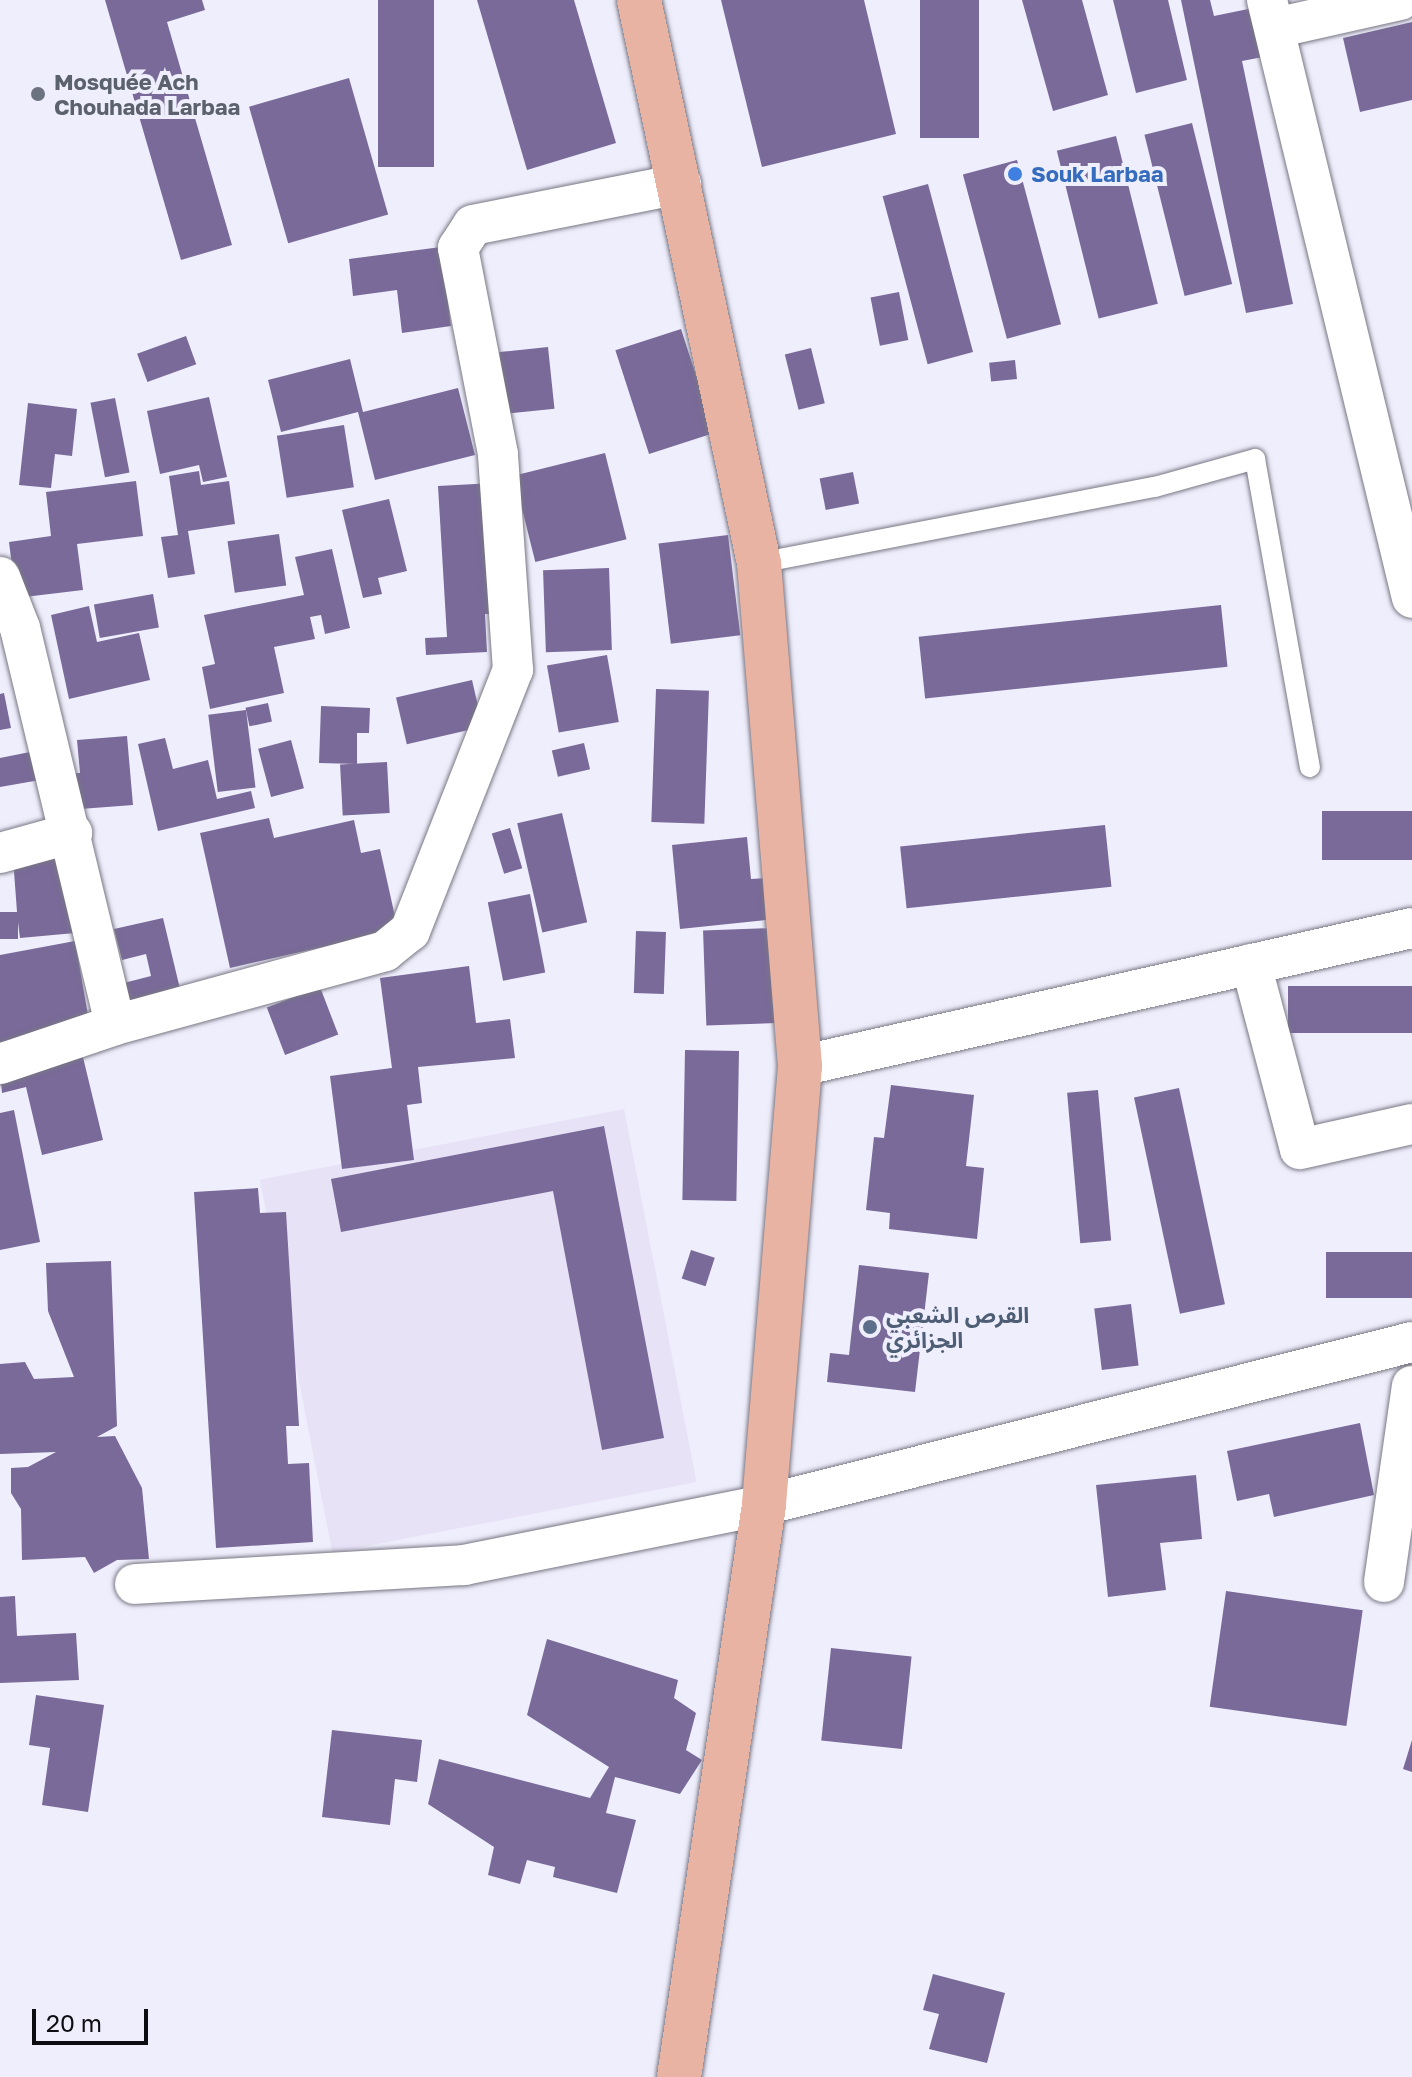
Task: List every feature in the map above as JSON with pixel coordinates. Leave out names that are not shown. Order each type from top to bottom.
[{"type":"main road","points":[[639,0],[681,184],[759,563],[800,1066],[764,1505],[679,2077]]},
{"type":"street","points":[[1400,0],[1271,14],[1412,598]]},
{"type":"street","points":[[0,1064],[115,1025],[385,951],[410,931],[513,670],[498,454],[458,248],[463,234],[473,225],[681,184]]},
{"type":"street","points":[[0,577],[20,628],[72,833],[115,1025]]},
{"type":"street","points":[[0,853],[72,833]]},
{"type":"street","points":[[800,1066],[1412,928]]},
{"type":"street","points":[[1251,964],[1300,1149],[1412,1124]]},
{"type":"street","points":[[135,1584],[464,1565],[764,1505],[1412,1342]]},
{"type":"street","points":[[1384,1582],[1412,1386]]},
{"type":"lane","points":[[759,563],[1155,487],[1255,459],[1310,767]]},
{"type":"shaded area","points":[[624,1109],[697,1482],[332,1553],[260,1180]]},
{"type":"building","points":[[105,0],[202,0],[205,10],[167,22],[232,245],[181,260]]},
{"type":"building","points":[[378,0],[434,0],[434,167],[378,167]]},
{"type":"building","points":[[477,0],[574,0],[616,143],[527,170]]},
{"type":"building","points":[[721,0],[864,0],[896,134],[762,167]]},
{"type":"building","points":[[920,0],[979,0],[979,138],[920,138]]},
{"type":"building","points":[[1022,0],[1082,0],[1108,95],[1053,111]]},
{"type":"building","points":[[1113,0],[1168,0],[1187,80],[1136,93]]},
{"type":"building","points":[[1181,0],[1210,0],[1214,16],[1258,7],[1268,56],[1242,61],[1293,304],[1246,313]]},
{"type":"building","points":[[1412,22],[1412,100],[1360,112],[1343,38]]},
{"type":"building","points":[[349,78],[388,214],[288,243],[249,107]]},
{"type":"building","points":[[1192,123],[1232,284],[1185,296],[1144,135]]},
{"type":"building","points":[[1116,136],[1158,304],[1099,319],[1057,151]]},
{"type":"building","points":[[1017,160],[1061,324],[1007,339],[963,174]]},
{"type":"building","points":[[928,184],[973,352],[928,364],[883,196]]},
{"type":"building","points":[[441,247],[451,326],[402,333],[397,290],[353,296],[349,259]]},
{"type":"building","points":[[899,292],[908,340],[880,346],[871,298]]},
{"type":"building","points":[[681,329],[715,433],[649,454],[615,350]]},
{"type":"building","points":[[186,336],[196,364],[147,382],[137,354]]},
{"type":"building","points":[[548,347],[554,409],[506,414],[499,352]]},
{"type":"building","points":[[811,348],[825,403],[799,410],[785,355]]},
{"type":"building","points":[[350,359],[363,412],[458,388],[475,455],[375,480],[358,412],[281,432],[268,380]]},
{"type":"building","points":[[1015,360],[1017,379],[991,382],[989,363]]},
{"type":"building","points":[[209,397],[227,477],[203,482],[199,465],[160,474],[147,411]]},
{"type":"building","points":[[115,398],[130,473],[105,477],[90,403]]},
{"type":"building","points":[[28,403],[77,409],[72,456],[55,454],[51,488],[19,485]]},
{"type":"building","points":[[344,425],[354,487],[287,498],[277,436]]},
{"type":"building","points":[[605,453],[627,539],[535,562],[514,476]]},
{"type":"building","points":[[199,471],[201,485],[229,481],[235,524],[188,531],[195,574],[168,578],[161,537],[178,535],[169,476]]},
{"type":"building","points":[[853,472],[859,503],[826,510],[820,478]]},
{"type":"building","points":[[136,481],[143,536],[77,544],[83,590],[16,598],[9,542],[51,536],[46,492]]},
{"type":"building","points":[[494,483],[500,614],[485,614],[487,652],[426,655],[425,638],[447,637],[438,486]]},
{"type":"building","points":[[389,499],[407,571],[378,578],[382,594],[363,598],[342,510]]},
{"type":"building","points":[[279,534],[286,585],[235,593],[228,541]]},
{"type":"building","points":[[728,535],[740,635],[671,644],[659,544]]},
{"type":"building","points":[[332,549],[350,628],[325,634],[321,615],[310,617],[315,639],[274,647],[284,693],[210,709],[202,667],[215,664],[204,615],[304,595],[295,557]]},
{"type":"building","points":[[609,568],[612,650],[546,652],[543,570]]},
{"type":"building","points":[[153,594],[159,627],[100,638],[94,604]]},
{"type":"building","points":[[1221,605],[1227,667],[925,698],[919,637]]},
{"type":"building","points":[[89,606],[97,642],[139,633],[150,680],[69,699],[51,615]]},
{"type":"building","points":[[607,655],[619,722],[559,733],[547,666]]},
{"type":"building","points":[[472,680],[483,727],[407,744],[396,698]]},
{"type":"building","points":[[656,689],[709,691],[704,824],[651,822]]},
{"type":"building","points":[[4,693],[11,728],[0,730],[0,694]]},
{"type":"building","points":[[268,703],[272,722],[249,726],[246,708]]},
{"type":"building","points":[[321,706],[370,708],[369,733],[357,733],[357,764],[319,763]]},
{"type":"building","points":[[246,710],[256,787],[218,792],[208,715]]},
{"type":"building","points":[[127,736],[133,805],[67,810],[64,774],[80,773],[77,740]]},
{"type":"building","points":[[165,738],[173,769],[208,760],[217,799],[251,791],[255,808],[158,831],[138,744]]},
{"type":"building","points":[[291,740],[304,788],[271,797],[258,749]]},
{"type":"building","points":[[584,743],[590,769],[558,777],[552,750]]},
{"type":"building","points":[[35,751],[40,780],[0,787],[0,758]]},
{"type":"building","points":[[387,762],[390,813],[343,815],[340,764]]},
{"type":"building","points":[[1322,811],[1412,811],[1412,860],[1322,860]]},
{"type":"building","points":[[562,813],[587,922],[542,932],[517,823]]},
{"type":"building","points":[[269,818],[274,838],[354,820],[361,853],[380,849],[398,930],[230,968],[200,833]]},
{"type":"building","points":[[1105,825],[1111,887],[907,908],[900,847]]},
{"type":"building","points":[[510,828],[522,868],[504,874],[492,834]]},
{"type":"building","points":[[747,837],[751,879],[771,878],[775,919],[680,929],[672,845]]},
{"type":"building","points":[[73,853],[86,932],[20,938],[18,922],[18,939],[0,939],[0,912],[17,912],[13,858]]},
{"type":"building","points":[[530,894],[545,973],[503,981],[488,902]]},
{"type":"building","points":[[163,918],[181,993],[126,1007],[120,984],[151,976],[146,954],[122,960],[114,929]]},
{"type":"building","points":[[774,928],[777,1023],[706,1025],[703,930]]},
{"type":"building","points":[[636,931],[666,932],[664,994],[634,993]]},
{"type":"building","points":[[75,941],[90,1026],[0,1042],[0,955]]},
{"type":"building","points":[[469,966],[476,1023],[510,1019],[515,1058],[418,1067],[422,1103],[407,1105],[414,1160],[342,1169],[330,1076],[392,1068],[380,978]]},
{"type":"building","points":[[1288,986],[1412,986],[1412,1033],[1288,1033]]},
{"type":"building","points":[[320,987],[338,1035],[285,1055],[267,1007]]},
{"type":"building","points":[[81,1049],[103,1140],[42,1155],[26,1087],[2,1093],[0,1068]]},
{"type":"building","points":[[685,1050],[739,1051],[736,1201],[682,1200]]},
{"type":"building","points":[[891,1085],[974,1095],[966,1166],[984,1168],[977,1239],[889,1229],[890,1213],[866,1210],[874,1137],[884,1138]]},
{"type":"building","points":[[1179,1088],[1225,1304],[1180,1314],[1134,1098]]},
{"type":"building","points":[[1098,1090],[1111,1240],[1080,1243],[1067,1093]]},
{"type":"building","points":[[14,1110],[40,1242],[0,1250],[0,1113]]},
{"type":"building","points":[[604,1126],[664,1438],[602,1450],[553,1191],[341,1232],[331,1179]]},
{"type":"building","points":[[258,1188],[260,1213],[286,1212],[299,1426],[286,1426],[288,1464],[309,1463],[313,1542],[216,1548],[194,1192]]},
{"type":"building","points":[[691,1250],[715,1258],[706,1286],[682,1279]]},
{"type":"building","points":[[1326,1252],[1412,1252],[1412,1298],[1326,1298]]},
{"type":"building","points":[[111,1261],[117,1426],[97,1437],[115,1436],[142,1488],[149,1559],[117,1560],[94,1573],[85,1557],[22,1560],[21,1509],[11,1493],[11,1468],[28,1467],[56,1452],[0,1454],[0,1364],[25,1362],[34,1379],[74,1377],[48,1311],[46,1263]]},
{"type":"building","points":[[859,1265],[929,1273],[915,1392],[827,1382],[830,1353],[849,1355]]},
{"type":"building","points":[[1131,1304],[1139,1366],[1102,1370],[1094,1309]]},
{"type":"building","points":[[1360,1423],[1374,1495],[1274,1517],[1269,1494],[1237,1501],[1227,1451]]},
{"type":"building","points":[[1196,1475],[1202,1539],[1160,1543],[1166,1590],[1108,1597],[1096,1485]]},
{"type":"building","points":[[1226,1591],[1363,1610],[1346,1726],[1210,1707]]},
{"type":"building","points":[[15,1596],[17,1636],[76,1633],[79,1680],[0,1683],[0,1597]]},
{"type":"building","points":[[547,1639],[678,1680],[674,1698],[696,1713],[686,1750],[702,1760],[680,1794],[615,1777],[606,1813],[636,1820],[617,1893],[553,1877],[555,1867],[527,1860],[520,1884],[488,1875],[494,1847],[428,1804],[439,1759],[590,1798],[609,1767],[527,1715]]},
{"type":"building","points":[[831,1648],[912,1656],[902,1749],[821,1740]]},
{"type":"building","points":[[36,1695],[104,1705],[88,1812],[42,1805],[50,1748],[29,1745]]},
{"type":"building","points":[[332,1730],[422,1740],[417,1782],[395,1779],[390,1825],[322,1817]]},
{"type":"building","points":[[1412,1740],[1412,1772],[1403,1769]]},
{"type":"building","points":[[933,1974],[1005,1993],[987,2063],[929,2049],[939,2014],[923,2010]]},
{"type":"place","name":"Mosquée Ach Chouhada Larbaa","points":[[38,94]]},
{"type":"place","name":"Souk Larbaa","points":[[1015,174]]},
{"type":"place","name":"القرص الشعبي الجزائري","points":[[870,1327]]}]
